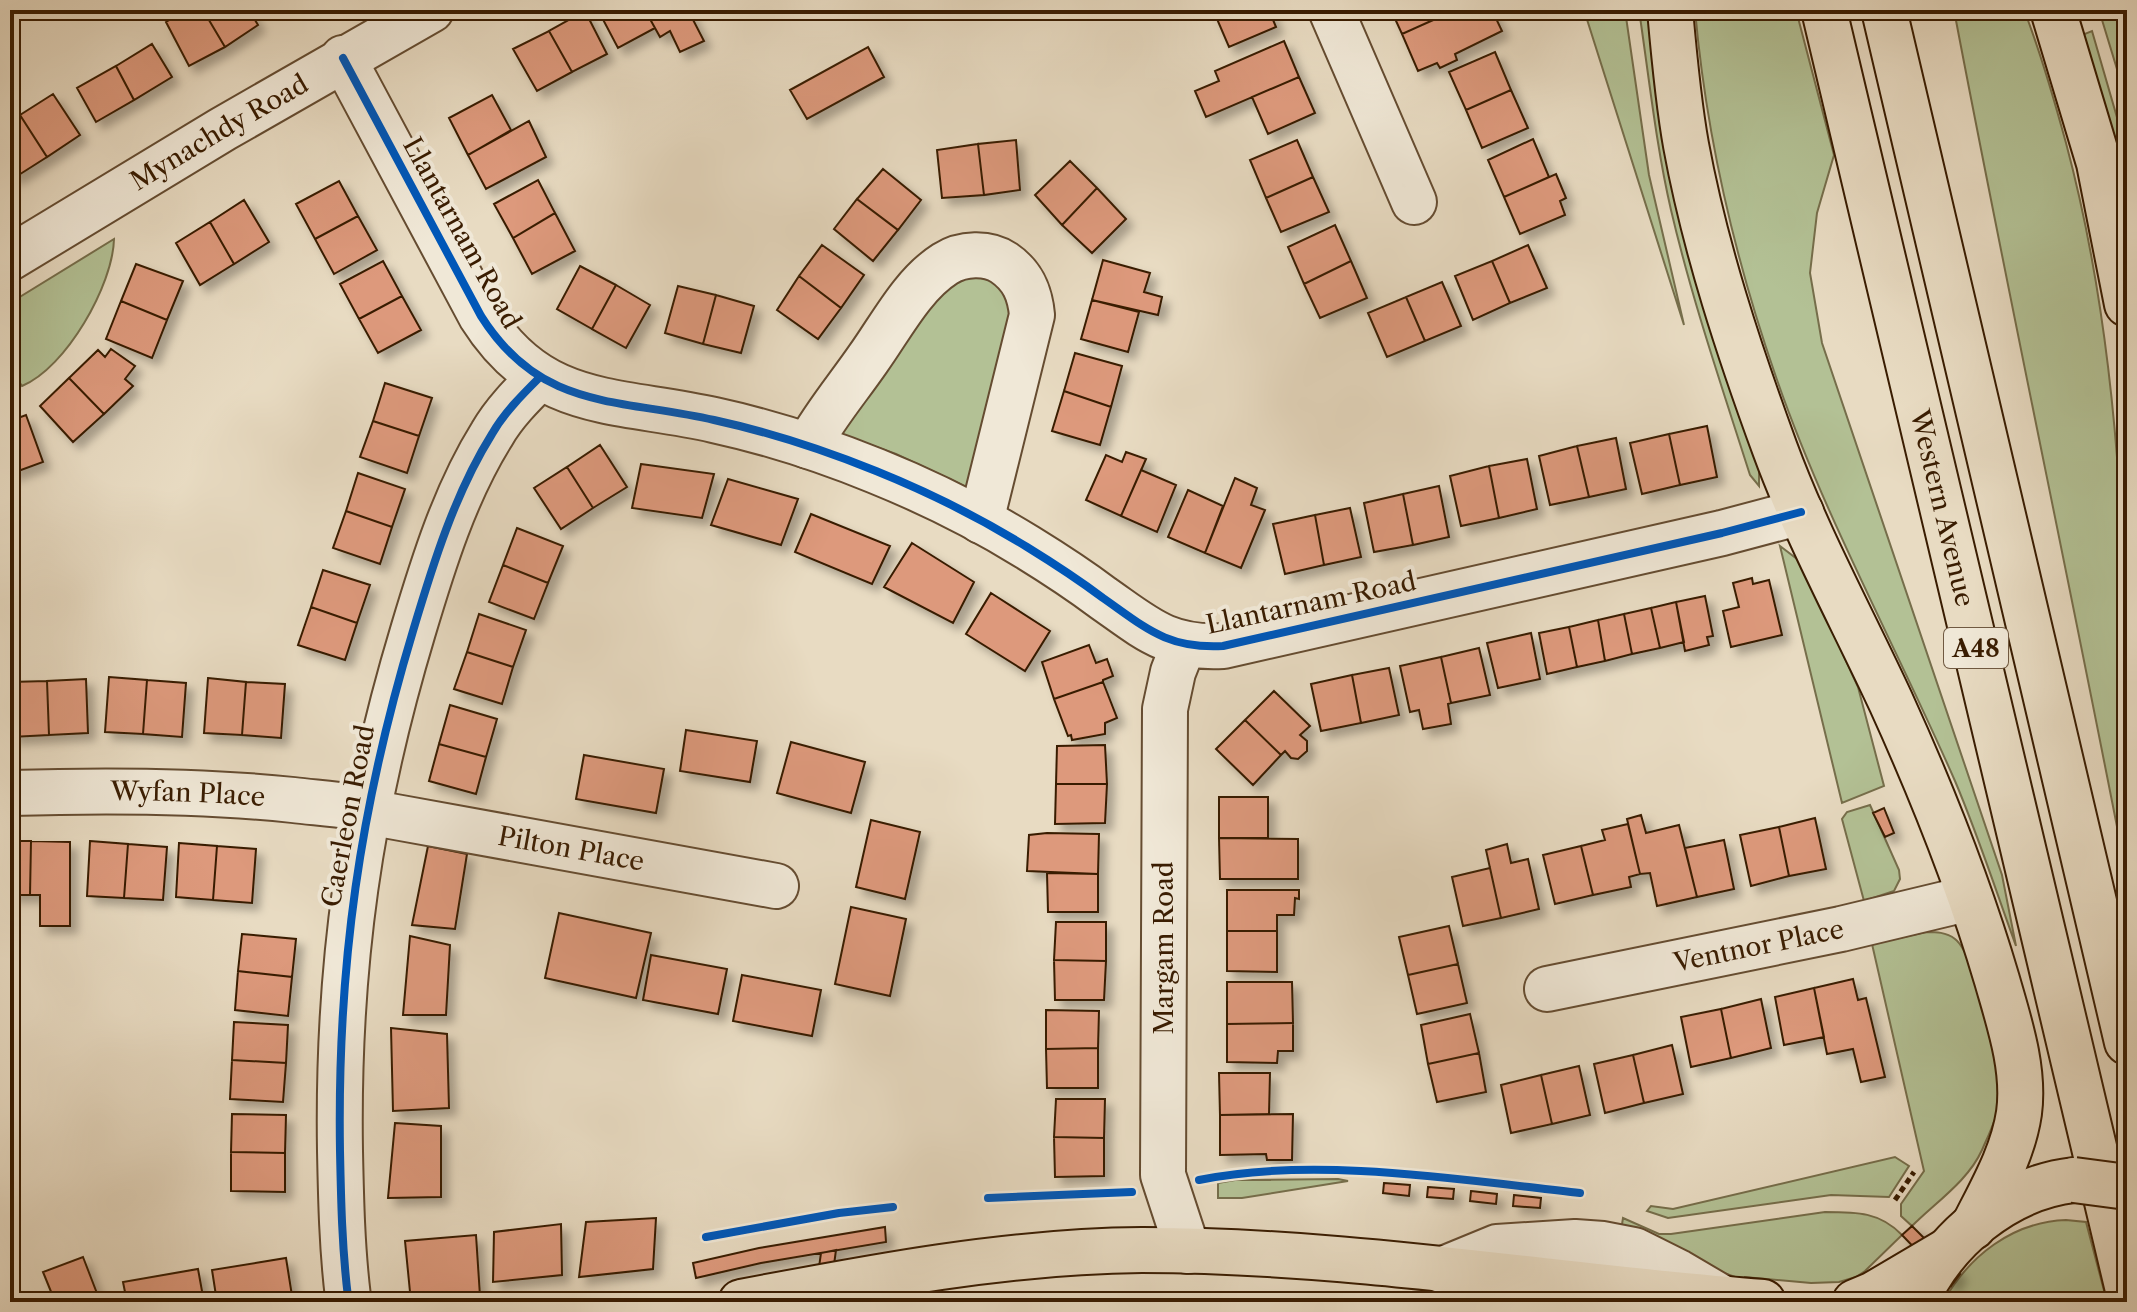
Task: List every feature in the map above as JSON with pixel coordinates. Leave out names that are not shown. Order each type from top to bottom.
[{"type":"main road","points":[[1670,10],[1686,144],[1705,228],[1738,339],[1775,450],[1801,512],[1937,806],[2003,1001],[2017,1060],[2019,1114],[2007,1154],[1960,1239],[1926,1279],[1916,1302]]},
{"type":"main road","name":"Western Avenue","points":[[1824,10],[2127,1286]]},
{"type":"main road","name":"A48","points":[[1884,10],[2127,1042]]},
{"type":"main road","points":[[2053,10],[2099,163],[2127,304]]},
{"type":"main road","points":[[1855,1302],[1874,1294],[2033,1189],[2074,1180],[2127,1187]]},
{"type":"main road","points":[[741,1302],[860,1280],[1016,1259],[1100,1252],[1188,1251],[1441,1270],[1743,1300]]},
{"type":"street","name":"Mynachdy Road","points":[[10,258],[343,58],[431,10]]},
{"type":"street","points":[[1331,10],[1414,202]]},
{"type":"street","name":"Llantarnam Road","points":[[343,58],[481,316],[497,341],[539,378],[576,395],[713,419],[808,446],[876,471],[981,521],[1072,576],[1135,623],[1161,637],[1202,647],[1223,646],[1722,533],[1801,512]]},
{"type":"street","points":[[808,446],[907,303],[932,274],[963,256],[982,255],[999,260],[1023,282],[1030,298],[1032,315],[981,521]]},
{"type":"street","name":"Caerleon Road","points":[[348,1297],[342,1248],[340,1028],[349,924],[367,809],[392,701],[426,587],[454,513],[492,432],[539,378]]},
{"type":"street","name":"Margam Road","points":[[1184,644],[1173,672],[1165,709],[1163,1175],[1188,1251]]},
{"type":"street","name":"Wyfan Place","points":[[10,793],[93,790],[228,794],[367,809]]},
{"type":"street","name":"Pilton Place","points":[[367,809],[390,816],[776,886]]},
{"type":"street","name":"Ventnor Place","points":[[1547,989],[1841,929],[1970,898]]},
{"type":"path","points":[[1895,1200],[1914,1172]]},
{"type":"green space","points":[[1584,10],[1625,10],[1649,175],[1684,325]]},
{"type":"green space","points":[[1639,10],[1650,10],[1759,469],[1759,486],[1750,475],[1679,244],[1661,161]]},
{"type":"green space","points":[[1695,10],[1796,10],[1834,155],[1817,213],[1810,273],[1822,343],[2002,875],[2016,946],[1955,781],[1838,530],[1776,377],[1724,196],[1707,103]]},
{"type":"green space","points":[[1954,10],[2024,10],[2057,110],[2087,233],[2103,324],[2120,508],[2125,600],[2127,878],[1996,227]]},
{"type":"green space","points":[[2099,10],[2127,10],[2127,102]]},
{"type":"green space","points":[[2092,31],[2127,152],[2127,199],[2082,35]]},
{"type":"green space","points":[[114,239],[105,279],[84,323],[55,362],[22,386],[10,368],[10,303]]},
{"type":"green space","points":[[983,270],[1014,296],[979,493],[896,454],[831,431],[935,286]]},
{"type":"green space","points":[[1780,546],[1804,569],[1858,687],[1884,786],[1842,803]]},
{"type":"green space","points":[[1870,805],[1899,870],[1900,879],[1894,891],[1864,901],[1842,819],[1847,812]]},
{"type":"green space","points":[[1937,932],[1955,939],[1972,968],[1993,1043],[1999,1103],[1982,1150],[1969,1172],[1912,1226],[1901,1216],[1901,1204],[1924,1171],[1872,944]]},
{"type":"green space","points":[[1895,1157],[1909,1166],[1889,1197],[1831,1195],[1668,1218],[1647,1211],[1651,1206],[1673,1209]]},
{"type":"green space","points":[[1235,1180],[1348,1181],[1242,1198],[1218,1198],[1218,1183]]},
{"type":"green space","points":[[1825,1212],[1867,1215],[1894,1227],[1902,1235],[1856,1277],[1839,1282],[1811,1283],[1745,1277],[1744,1280],[1620,1237],[1623,1218],[1659,1234],[1671,1234]]},
{"type":"green space","points":[[2066,1220],[2086,1222],[2107,1302],[1943,1302],[1966,1270],[1994,1244],[2028,1227]]},
{"type":"building","points":[[186,10],[203,10],[225,47],[189,66],[166,22]]},
{"type":"building","points":[[203,10],[249,10],[258,25],[225,47]]},
{"type":"building","points":[[598,10],[645,10],[655,28],[618,48]]},
{"type":"building","points":[[645,10],[688,10],[704,41],[680,52],[670,31],[660,37]]},
{"type":"building","points":[[1269,10],[1276,27],[1229,47],[1214,12]]},
{"type":"building","points":[[1391,10],[1445,10],[1447,14],[1402,34]]},
{"type":"building","points":[[1455,10],[1492,10],[1502,31],[1455,54],[1457,60],[1440,68],[1437,63],[1418,71],[1402,34]]},
{"type":"building","points":[[585,11],[607,54],[572,72],[549,31]]},
{"type":"building","points":[[549,31],[572,72],[537,91],[513,49]]},
{"type":"building","points":[[1284,41],[1299,77],[1206,117],[1195,91],[1219,81],[1215,71]]},
{"type":"building","points":[[152,44],[172,77],[134,100],[116,66]]},
{"type":"building","points":[[868,47],[884,77],[807,119],[790,90]]},
{"type":"building","points":[[1495,52],[1511,90],[1466,110],[1449,72]]},
{"type":"building","points":[[116,66],[134,100],[96,122],[77,88]]},
{"type":"building","points":[[1299,77],[1315,113],[1268,134],[1252,97]]},
{"type":"building","points":[[1511,90],[1528,128],[1482,148],[1466,110]]},
{"type":"building","points":[[53,94],[80,135],[47,157],[20,115]]},
{"type":"building","points":[[492,95],[511,130],[468,155],[449,118]]},
{"type":"building","points":[[20,115],[47,157],[14,178],[10,172],[10,122]]},
{"type":"building","points":[[529,121],[546,157],[486,189],[468,155]]},
{"type":"building","points":[[1533,139],[1549,177],[1504,197],[1488,160]]},
{"type":"building","points":[[1016,140],[1020,190],[984,195],[978,144]]},
{"type":"building","points":[[1297,140],[1313,177],[1266,198],[1250,160]]},
{"type":"building","points":[[978,144],[984,195],[942,198],[937,150]]},
{"type":"building","points":[[1070,161],[1097,188],[1062,225],[1035,195]]},
{"type":"building","points":[[883,169],[921,200],[898,230],[857,199]]},
{"type":"building","points":[[1556,174],[1566,198],[1560,201],[1565,215],[1520,234],[1504,197]]},
{"type":"building","points":[[1313,177],[1329,212],[1281,232],[1266,198]]},
{"type":"building","points":[[538,180],[555,213],[513,238],[494,204]]},
{"type":"building","points":[[339,181],[358,216],[315,239],[296,204]]},
{"type":"building","points":[[1097,188],[1126,219],[1092,253],[1062,225]]},
{"type":"building","points":[[857,199],[898,230],[873,261],[834,229]]},
{"type":"building","points":[[244,200],[269,242],[234,264],[210,222]]},
{"type":"building","points":[[555,213],[575,251],[532,274],[513,238]]},
{"type":"building","points":[[358,216],[377,250],[334,274],[315,239]]},
{"type":"building","points":[[210,222],[234,264],[200,285],[176,243]]},
{"type":"building","points":[[1335,225],[1351,261],[1304,284],[1288,247]]},
{"type":"building","points":[[822,245],[864,275],[841,308],[799,276]]},
{"type":"building","points":[[1528,245],[1547,288],[1510,303],[1492,261]]},
{"type":"building","points":[[1103,260],[1150,273],[1144,292],[1162,297],[1158,315],[1092,300]]},
{"type":"building","points":[[383,261],[402,296],[359,319],[340,284]]},
{"type":"building","points":[[1351,261],[1367,298],[1320,318],[1304,284]]},
{"type":"building","points":[[1492,261],[1510,303],[1473,320],[1455,276]]},
{"type":"building","points":[[136,264],[183,281],[167,320],[121,301]]},
{"type":"building","points":[[580,266],[616,285],[592,329],[557,309]]},
{"type":"building","points":[[799,276],[841,308],[818,339],[777,310]]},
{"type":"building","points":[[1442,282],[1461,326],[1425,341],[1406,297]]},
{"type":"building","points":[[616,285],[650,305],[626,348],[592,329]]},
{"type":"building","points":[[678,286],[716,295],[703,344],[665,333]]},
{"type":"building","points":[[716,295],[754,306],[741,353],[703,344]]},
{"type":"building","points":[[402,296],[421,330],[378,353],[359,319]]},
{"type":"building","points":[[1406,297],[1425,341],[1387,357],[1368,313]]},
{"type":"building","points":[[1092,300],[1139,312],[1128,352],[1081,339]]},
{"type":"building","points":[[121,301],[167,320],[152,358],[106,339]]},
{"type":"building","points":[[111,349],[135,366],[125,379],[133,386],[104,414],[69,378],[98,350],[105,357]]},
{"type":"building","points":[[1075,353],[1122,366],[1111,407],[1064,391]]},
{"type":"building","points":[[69,378],[104,414],[73,442],[40,406]]},
{"type":"building","points":[[385,383],[432,398],[419,436],[373,421]]},
{"type":"building","points":[[1064,391],[1111,407],[1100,445],[1052,431]]},
{"type":"building","points":[[26,415],[43,462],[10,474],[10,421]]},
{"type":"building","points":[[373,421],[419,436],[407,473],[360,457]]},
{"type":"building","points":[[1707,426],[1717,477],[1680,485],[1669,434]]},
{"type":"building","points":[[1669,434],[1680,485],[1642,494],[1630,443]]},
{"type":"building","points":[[1616,438],[1626,489],[1589,497],[1577,446]]},
{"type":"building","points":[[600,445],[627,487],[593,508],[567,467]]},
{"type":"building","points":[[1577,446],[1589,497],[1550,505],[1539,456]]},
{"type":"building","points":[[1126,452],[1146,459],[1121,516],[1086,500],[1106,455],[1122,462]]},
{"type":"building","points":[[1527,459],[1537,509],[1499,518],[1489,466]]},
{"type":"building","points":[[641,464],[714,474],[702,518],[632,508]]},
{"type":"building","points":[[1489,466],[1499,518],[1461,526],[1450,476]]},
{"type":"building","points":[[567,467],[593,508],[561,529],[534,488]]},
{"type":"building","points":[[1141,470],[1176,485],[1157,532],[1121,516]]},
{"type":"building","points":[[358,473],[405,489],[392,527],[346,511]]},
{"type":"building","points":[[1235,478],[1257,488],[1251,505],[1265,510],[1241,568],[1205,553]]},
{"type":"building","points":[[728,479],[798,499],[781,545],[711,525]]},
{"type":"building","points":[[1439,486],[1449,537],[1413,545],[1403,494]]},
{"type":"building","points":[[1188,490],[1223,506],[1205,553],[1168,537]]},
{"type":"building","points":[[1403,494],[1413,545],[1374,552],[1364,503]]},
{"type":"building","points":[[1350,508],[1361,557],[1324,565],[1315,515]]},
{"type":"building","points":[[346,511],[392,527],[380,564],[333,548]]},
{"type":"building","points":[[811,514],[890,546],[872,584],[795,552]]},
{"type":"building","points":[[1315,515],[1324,565],[1285,574],[1273,524]]},
{"type":"building","points":[[517,528],[563,546],[548,583],[503,565]]},
{"type":"building","points":[[912,543],[974,582],[953,623],[884,587]]},
{"type":"building","points":[[503,565],[548,583],[534,619],[489,602]]},
{"type":"building","points":[[323,570],[370,585],[357,623],[311,607]]},
{"type":"building","points":[[1752,578],[1753,584],[1769,580],[1782,635],[1731,647],[1723,611],[1739,607],[1733,583]]},
{"type":"building","points":[[991,593],[1050,631],[1025,671],[966,634]]},
{"type":"building","points":[[1705,596],[1713,636],[1707,637],[1709,645],[1685,651],[1676,602]]},
{"type":"building","points":[[1676,602],[1684,642],[1660,648],[1651,608]]},
{"type":"building","points":[[311,607],[357,623],[345,660],[298,645]]},
{"type":"building","points":[[1651,608],[1660,648],[1632,654],[1624,614]]},
{"type":"building","points":[[479,614],[526,630],[513,667],[467,652]]},
{"type":"building","points":[[1624,614],[1632,654],[1605,661],[1598,620]]},
{"type":"building","points":[[1598,620],[1605,661],[1577,667],[1569,627]]},
{"type":"building","points":[[1569,627],[1577,667],[1547,674],[1539,633]]},
{"type":"building","points":[[1531,633],[1540,679],[1498,688],[1487,643]]},
{"type":"building","points":[[1089,645],[1096,663],[1107,659],[1113,676],[1054,699],[1042,662]]},
{"type":"building","points":[[1479,648],[1490,695],[1451,703],[1441,657]]},
{"type":"building","points":[[467,652],[513,667],[502,704],[454,689]]},
{"type":"building","points":[[1441,657],[1451,703],[1448,704],[1451,724],[1423,729],[1419,710],[1410,712],[1400,666]]},
{"type":"building","points":[[1389,668],[1399,715],[1361,723],[1352,675]]},
{"type":"building","points":[[1352,675],[1361,723],[1321,731],[1311,684]]},
{"type":"building","points":[[109,677],[147,680],[143,734],[105,732]]},
{"type":"building","points":[[208,678],[246,682],[242,735],[204,733]]},
{"type":"building","points":[[86,679],[88,733],[49,735],[47,681]]},
{"type":"building","points":[[147,680],[186,683],[182,737],[143,734]]},
{"type":"building","points":[[47,681],[49,735],[11,737],[10,682]]},
{"type":"building","points":[[246,682],[285,684],[281,738],[242,735]]},
{"type":"building","points":[[1103,682],[1117,718],[1105,723],[1105,734],[1072,740],[1054,699]]},
{"type":"building","points":[[1274,691],[1310,726],[1300,735],[1307,741],[1307,751],[1298,759],[1291,758],[1285,751],[1281,755],[1245,720]]},
{"type":"building","points":[[450,705],[497,719],[486,757],[439,744]]},
{"type":"building","points":[[1245,720],[1281,755],[1253,785],[1216,749]]},
{"type":"building","points":[[686,730],[757,741],[750,782],[680,771]]},
{"type":"building","points":[[791,742],[865,762],[851,813],[777,793]]},
{"type":"building","points":[[439,744],[486,757],[476,794],[429,781]]},
{"type":"building","points":[[1105,745],[1107,784],[1056,784],[1057,746]]},
{"type":"building","points":[[584,755],[664,769],[656,813],[576,799]]},
{"type":"building","points":[[1056,784],[1107,784],[1105,823],[1055,824]]},
{"type":"building","points":[[1219,797],[1268,797],[1268,838],[1219,838]]},
{"type":"building","points":[[1884,808],[1894,833],[1885,837],[1873,813]]},
{"type":"building","points":[[1641,815],[1646,833],[1679,825],[1697,897],[1657,906],[1650,873],[1640,874],[1627,819]]},
{"type":"building","points":[[1815,818],[1826,869],[1789,876],[1779,827]]},
{"type":"building","points":[[871,820],[920,832],[905,899],[856,887]]},
{"type":"building","points":[[1628,824],[1640,874],[1629,877],[1631,887],[1593,895],[1581,846],[1605,840],[1602,830]]},
{"type":"building","points":[[1779,827],[1789,876],[1751,886],[1740,835]]},
{"type":"building","points":[[1099,834],[1098,874],[1027,871],[1029,835]]},
{"type":"building","points":[[1219,838],[1298,839],[1298,879],[1220,879]]},
{"type":"building","points":[[1724,840],[1734,889],[1697,897],[1685,848]]},
{"type":"building","points":[[10,841],[31,841],[30,895],[10,895]]},
{"type":"building","points":[[31,841],[70,842],[70,926],[40,926],[40,895],[30,895]]},
{"type":"building","points":[[90,841],[128,844],[124,898],[87,896]]},
{"type":"building","points":[[179,843],[217,846],[213,900],[176,897]]},
{"type":"building","points":[[128,844],[167,847],[163,900],[124,898]]},
{"type":"building","points":[[1507,844],[1511,863],[1528,859],[1539,909],[1501,918],[1486,850]]},
{"type":"building","points":[[217,846],[256,849],[252,903],[213,900]]},
{"type":"building","points":[[428,846],[467,854],[455,929],[412,925]]},
{"type":"building","points":[[1581,846],[1593,895],[1555,904],[1543,855]]},
{"type":"building","points":[[1490,868],[1501,918],[1463,926],[1452,877]]},
{"type":"building","points":[[1047,873],[1098,874],[1098,912],[1048,912]]},
{"type":"building","points":[[1227,890],[1299,890],[1299,899],[1295,898],[1294,915],[1277,915],[1277,931],[1227,931]]},
{"type":"building","points":[[851,907],[906,919],[890,996],[835,984]]},
{"type":"building","points":[[559,913],[651,933],[636,998],[545,978]]},
{"type":"building","points":[[1056,922],[1106,922],[1106,961],[1054,960]]},
{"type":"building","points":[[1449,926],[1458,964],[1408,975],[1399,937]]},
{"type":"building","points":[[1227,931],[1277,931],[1277,972],[1227,971]]},
{"type":"building","points":[[242,934],[296,939],[292,977],[238,971]]},
{"type":"building","points":[[410,936],[450,945],[446,1015],[403,1015]]},
{"type":"building","points":[[651,955],[727,969],[718,1014],[643,1000]]},
{"type":"building","points":[[1054,960],[1106,961],[1104,1000],[1055,1000]]},
{"type":"building","points":[[1458,964],[1467,1003],[1417,1014],[1408,975]]},
{"type":"building","points":[[238,971],[292,977],[288,1016],[235,1010]]},
{"type":"building","points":[[742,975],[821,990],[812,1036],[733,1021]]},
{"type":"building","points":[[1853,979],[1858,1000],[1866,998],[1885,1077],[1861,1082],[1853,1049],[1827,1054],[1814,988]]},
{"type":"building","points":[[1227,982],[1292,982],[1293,1023],[1227,1024]]},
{"type":"building","points":[[1814,988],[1824,1037],[1784,1045],[1775,997]]},
{"type":"building","points":[[1761,999],[1771,1048],[1731,1058],[1721,1009]]},
{"type":"building","points":[[1721,1009],[1731,1058],[1691,1067],[1681,1017]]},
{"type":"building","points":[[1046,1010],[1099,1011],[1098,1048],[1046,1049]]},
{"type":"building","points":[[1470,1014],[1479,1053],[1428,1064],[1421,1025]]},
{"type":"building","points":[[234,1022],[288,1025],[286,1063],[232,1060]]},
{"type":"building","points":[[1293,1023],[1293,1051],[1278,1051],[1277,1063],[1227,1062],[1227,1024]]},
{"type":"building","points":[[391,1028],[447,1034],[449,1108],[393,1111]]},
{"type":"building","points":[[1672,1045],[1683,1094],[1644,1103],[1633,1055]]},
{"type":"building","points":[[1098,1048],[1098,1088],[1047,1088],[1046,1049]]},
{"type":"building","points":[[1479,1053],[1486,1092],[1437,1102],[1428,1064]]},
{"type":"building","points":[[1633,1055],[1644,1103],[1605,1113],[1594,1064]]},
{"type":"building","points":[[232,1060],[286,1063],[283,1102],[230,1099]]},
{"type":"building","points":[[1579,1066],[1590,1115],[1552,1124],[1541,1075]]},
{"type":"building","points":[[1219,1073],[1270,1073],[1269,1114],[1220,1115]]},
{"type":"building","points":[[1541,1075],[1552,1124],[1511,1133],[1501,1085]]},
{"type":"building","points":[[1056,1099],[1105,1099],[1104,1138],[1054,1137]]},
{"type":"building","points":[[232,1114],[286,1115],[285,1153],[231,1152]]},
{"type":"building","points":[[1293,1114],[1292,1160],[1267,1160],[1266,1154],[1220,1155],[1220,1115]]},
{"type":"building","points":[[395,1123],[441,1126],[441,1197],[388,1198]]},
{"type":"building","points":[[1054,1137],[1104,1138],[1104,1176],[1055,1177]]},
{"type":"building","points":[[231,1152],[285,1153],[285,1192],[231,1191]]},
{"type":"building","points":[[1384,1183],[1410,1185],[1409,1196],[1383,1193]]},
{"type":"building","points":[[1428,1187],[1454,1189],[1453,1199],[1427,1197]]},
{"type":"building","points":[[1471,1191],[1497,1194],[1496,1204],[1470,1201]]},
{"type":"building","points":[[1514,1195],[1541,1198],[1540,1208],[1513,1206]]},
{"type":"building","points":[[656,1218],[653,1269],[579,1277],[586,1222]]},
{"type":"building","points":[[561,1224],[562,1275],[493,1282],[494,1232]]},
{"type":"building","points":[[1912,1226],[1960,1274],[1951,1286],[1902,1235]]},
{"type":"building","points":[[885,1227],[886,1242],[761,1263],[696,1278],[693,1263],[759,1248]]},
{"type":"building","points":[[476,1235],[480,1296],[411,1302],[405,1241]]},
{"type":"building","points":[[836,1250],[829,1302],[814,1302],[821,1253]]},
{"type":"building","points":[[83,1257],[98,1296],[91,1302],[45,1302],[54,1299],[43,1272]]},
{"type":"building","points":[[286,1258],[293,1302],[217,1302],[212,1270]]},
{"type":"building","points":[[198,1269],[204,1302],[127,1302],[123,1282]]},
{"type":"cycle path","points":[[343,58],[481,316],[504,347],[529,369],[556,385],[584,395],[755,430],[895,479],[1009,536],[1145,627],[1172,640],[1223,646],[1722,533],[1801,512]]},
{"type":"cycle path","points":[[348,1297],[340,1151],[343,1016],[356,888],[379,760],[421,606],[456,505],[497,426],[539,378]]},
{"type":"cycle path","points":[[1199,1180],[1244,1173],[1339,1170],[1438,1177],[1580,1193]]},
{"type":"cycle path","points":[[988,1198],[1132,1192]]},
{"type":"cycle path","points":[[706,1237],[839,1213],[893,1207]]}]
